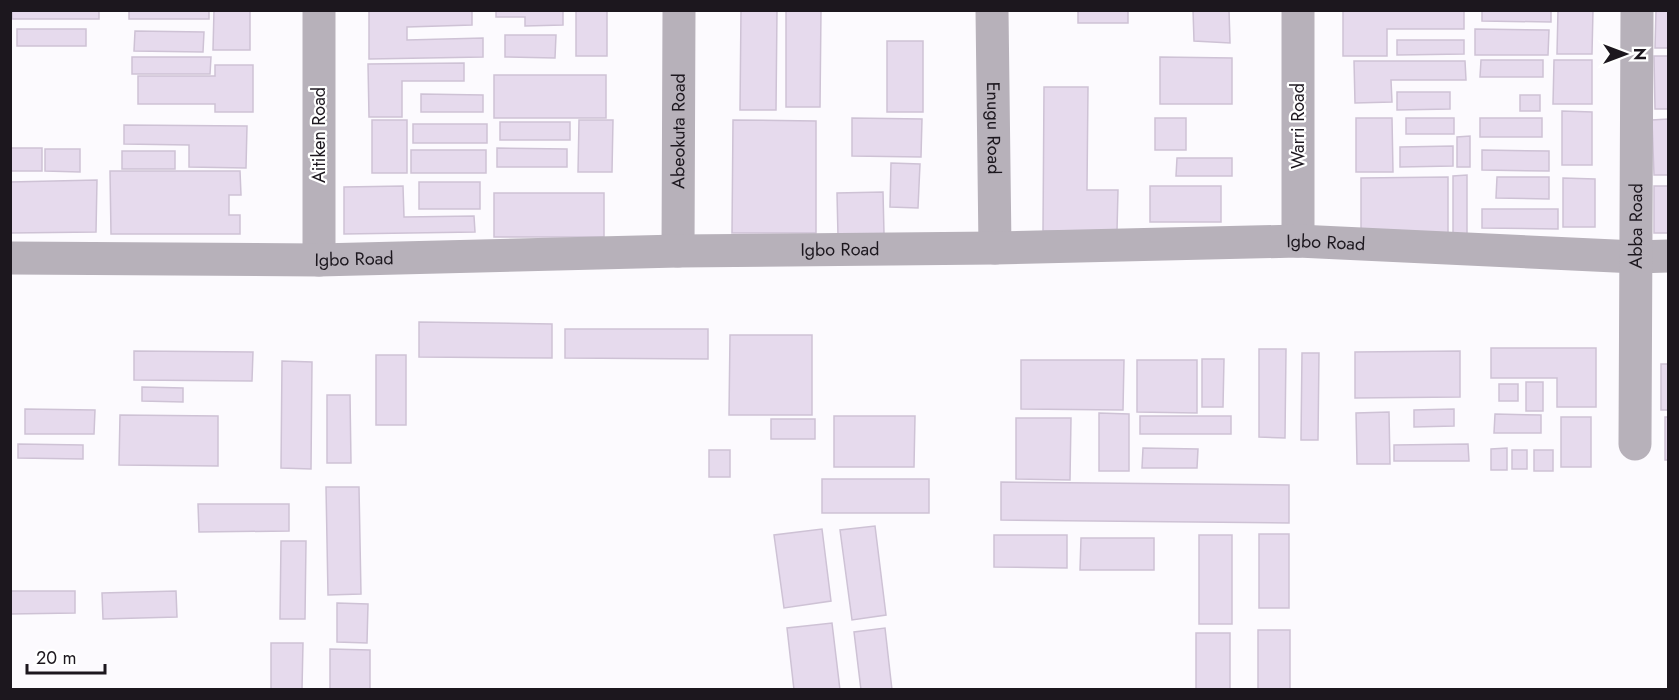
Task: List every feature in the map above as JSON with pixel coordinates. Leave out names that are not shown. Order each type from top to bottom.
[{"type":"street","name":"Aitiken Road","points":[[319,10],[319,260]]},
{"type":"street","name":"Abeokuta Road","points":[[678,251],[679,10]]},
{"type":"street","name":"Enugu Road","points":[[992,10],[995,248]]},
{"type":"street","name":"Warri Road","points":[[1298,10],[1298,241]]},
{"type":"street","name":"Abba Road","points":[[1635,444],[1637,10]]},
{"type":"street","name":"Igbo Road","points":[[10,258],[319,260],[678,251],[995,248],[1298,241],[1636,257],[1668,256]]},
{"type":"building","points":[[12,10],[99,10],[99,19],[12,19]]},
{"type":"building","points":[[129,10],[209,10],[209,19],[129,19]]},
{"type":"building","points":[[214,10],[250,10],[250,50],[213,50]]},
{"type":"building","points":[[369,10],[472,10],[472,25],[407,27],[407,40],[483,38],[483,57],[369,59]]},
{"type":"building","points":[[496,10],[563,10],[563,25],[525,26],[525,17],[496,17]]},
{"type":"building","points":[[576,10],[607,10],[607,56],[576,56]]},
{"type":"building","points":[[741,10],[777,10],[776,110],[740,110]]},
{"type":"building","points":[[786,10],[821,10],[820,107],[786,107]]},
{"type":"building","points":[[1078,10],[1128,10],[1128,23],[1078,23]]},
{"type":"building","points":[[1193,10],[1229,10],[1230,43],[1194,41]]},
{"type":"building","points":[[1343,10],[1464,10],[1464,29],[1387,29],[1387,56],[1343,56]]},
{"type":"building","points":[[1482,10],[1551,10],[1551,22],[1482,21]]},
{"type":"building","points":[[1558,10],[1593,10],[1592,54],[1557,54]]},
{"type":"building","points":[[1656,10],[1668,10],[1668,48],[1655,48]]},
{"type":"building","points":[[17,29],[86,29],[86,46],[17,46]]},
{"type":"building","points":[[1475,29],[1549,30],[1548,55],[1475,55]]},
{"type":"building","points":[[135,31],[204,32],[203,52],[134,51]]},
{"type":"building","points":[[505,35],[556,35],[555,58],[505,57]]},
{"type":"building","points":[[1397,40],[1464,40],[1464,54],[1397,55]]},
{"type":"building","points":[[887,41],[923,41],[923,112],[887,112]]},
{"type":"building","points":[[1654,56],[1668,56],[1668,109],[1655,109]]},
{"type":"building","points":[[132,57],[211,57],[210,74],[132,74]]},
{"type":"building","points":[[1160,57],[1232,58],[1232,104],[1160,104]]},
{"type":"building","points":[[1481,60],[1543,60],[1543,77],[1480,77]]},
{"type":"building","points":[[1554,60],[1592,60],[1592,104],[1553,104]]},
{"type":"building","points":[[1354,61],[1465,61],[1466,80],[1391,80],[1392,102],[1355,103]]},
{"type":"building","points":[[464,63],[464,81],[402,81],[402,117],[369,117],[368,64]]},
{"type":"building","points":[[215,65],[253,65],[253,112],[215,112],[215,104],[138,104],[138,76],[215,76]]},
{"type":"building","points":[[494,75],[606,75],[606,118],[494,118]]},
{"type":"building","points":[[1044,87],[1088,87],[1087,190],[1118,190],[1117,231],[1043,231]]},
{"type":"building","points":[[1397,92],[1450,92],[1450,109],[1397,110]]},
{"type":"building","points":[[421,94],[483,95],[483,112],[421,112]]},
{"type":"building","points":[[1520,95],[1540,95],[1540,111],[1520,111]]},
{"type":"building","points":[[1562,111],[1592,112],[1592,165],[1562,165]]},
{"type":"building","points":[[852,118],[922,119],[921,157],[852,156]]},
{"type":"building","points":[[1155,118],[1186,118],[1186,150],[1155,150]]},
{"type":"building","points":[[1356,118],[1392,118],[1393,172],[1356,172]]},
{"type":"building","points":[[1406,118],[1454,118],[1454,134],[1406,134]]},
{"type":"building","points":[[1480,118],[1542,118],[1542,137],[1480,137]]},
{"type":"building","points":[[1668,119],[1668,175],[1654,175],[1652,120]]},
{"type":"building","points":[[372,120],[407,120],[407,173],[372,173]]},
{"type":"building","points":[[579,120],[613,120],[612,172],[578,172]]},
{"type":"building","points":[[733,120],[816,121],[816,233],[732,233]]},
{"type":"building","points":[[500,122],[570,122],[570,140],[500,140]]},
{"type":"building","points":[[413,124],[487,124],[487,143],[413,143]]},
{"type":"building","points":[[124,125],[247,126],[246,168],[189,167],[189,145],[124,144]]},
{"type":"building","points":[[1470,136],[1470,167],[1457,167],[1457,137]]},
{"type":"building","points":[[1453,146],[1453,166],[1400,167],[1400,147]]},
{"type":"building","points":[[10,148],[42,148],[42,171],[10,171]]},
{"type":"building","points":[[497,148],[567,149],[567,167],[497,167]]},
{"type":"building","points":[[45,149],[80,149],[80,172],[45,171]]},
{"type":"building","points":[[411,150],[486,150],[486,173],[411,173]]},
{"type":"building","points":[[1482,150],[1549,151],[1549,171],[1482,170]]},
{"type":"building","points":[[122,151],[175,151],[175,169],[122,169]]},
{"type":"building","points":[[1177,158],[1232,158],[1232,176],[1176,176]]},
{"type":"building","points":[[891,163],[920,164],[918,208],[890,207]]},
{"type":"building","points":[[110,171],[240,171],[241,195],[229,195],[229,215],[240,215],[240,234],[111,234]]},
{"type":"building","points":[[1467,175],[1467,237],[1453,237],[1453,176]]},
{"type":"building","points":[[1448,177],[1448,235],[1361,236],[1361,178]]},
{"type":"building","points":[[1497,177],[1549,177],[1549,199],[1496,198]]},
{"type":"building","points":[[1563,178],[1595,179],[1595,227],[1563,227]]},
{"type":"building","points":[[97,180],[96,232],[10,233],[10,182]]},
{"type":"building","points":[[419,182],[480,182],[480,209],[419,209]]},
{"type":"building","points":[[403,186],[404,217],[474,216],[475,232],[344,234],[344,187]]},
{"type":"building","points":[[1150,186],[1221,186],[1221,222],[1150,222]]},
{"type":"building","points":[[1654,186],[1668,186],[1668,233],[1654,233]]},
{"type":"building","points":[[883,192],[884,234],[838,236],[837,193]]},
{"type":"building","points":[[494,193],[604,193],[604,237],[494,237]]},
{"type":"building","points":[[1482,209],[1558,209],[1558,229],[1482,228]]},
{"type":"building","points":[[419,322],[552,324],[552,358],[419,357]]},
{"type":"building","points":[[565,329],[708,329],[708,359],[565,358]]},
{"type":"building","points":[[730,335],[812,335],[812,415],[729,415]]},
{"type":"building","points":[[1491,348],[1596,348],[1596,407],[1557,407],[1557,378],[1491,378]]},
{"type":"building","points":[[1259,349],[1286,349],[1285,438],[1259,437]]},
{"type":"building","points":[[134,351],[253,352],[252,381],[134,380]]},
{"type":"building","points":[[1460,351],[1460,397],[1355,398],[1355,352]]},
{"type":"building","points":[[1302,353],[1319,353],[1318,440],[1301,440]]},
{"type":"building","points":[[376,355],[406,355],[406,425],[376,425]]},
{"type":"building","points":[[1202,359],[1224,359],[1223,407],[1202,407]]},
{"type":"building","points":[[1021,360],[1124,360],[1123,410],[1021,409]]},
{"type":"building","points":[[1137,360],[1197,360],[1197,413],[1137,412]]},
{"type":"building","points":[[282,361],[312,362],[311,469],[281,468]]},
{"type":"building","points":[[1661,364],[1668,364],[1668,410],[1661,410]]},
{"type":"building","points":[[1526,382],[1543,382],[1543,411],[1526,411]]},
{"type":"building","points":[[1499,384],[1518,384],[1518,401],[1499,401]]},
{"type":"building","points":[[142,387],[183,388],[183,402],[142,401]]},
{"type":"building","points":[[327,395],[350,395],[351,463],[327,463]]},
{"type":"building","points":[[25,409],[95,410],[94,434],[25,434]]},
{"type":"building","points":[[1454,409],[1454,426],[1414,427],[1414,410]]},
{"type":"building","points":[[1389,412],[1390,464],[1357,464],[1356,413]]},
{"type":"building","points":[[1099,413],[1129,414],[1129,471],[1099,471]]},
{"type":"building","points":[[1495,414],[1541,415],[1541,433],[1494,433]]},
{"type":"building","points":[[120,415],[218,416],[218,466],[119,465]]},
{"type":"building","points":[[834,416],[915,416],[914,467],[834,467]]},
{"type":"building","points":[[1140,416],[1231,416],[1231,434],[1140,434]]},
{"type":"building","points":[[1561,417],[1591,417],[1591,467],[1561,467]]},
{"type":"building","points":[[1665,417],[1668,417],[1668,460],[1665,460]]},
{"type":"building","points":[[1016,418],[1071,418],[1070,480],[1016,479]]},
{"type":"building","points":[[771,419],[815,419],[815,439],[771,439]]},
{"type":"building","points":[[18,444],[83,445],[83,459],[18,458]]},
{"type":"building","points":[[1468,444],[1469,461],[1394,461],[1394,445]]},
{"type":"building","points":[[1143,448],[1198,449],[1197,468],[1142,468]]},
{"type":"building","points":[[1507,448],[1507,470],[1491,470],[1491,449]]},
{"type":"building","points":[[709,450],[730,450],[730,477],[709,477]]},
{"type":"building","points":[[1512,450],[1527,450],[1527,469],[1512,469]]},
{"type":"building","points":[[1534,450],[1553,450],[1553,471],[1534,471]]},
{"type":"building","points":[[822,479],[929,479],[929,513],[822,513]]},
{"type":"building","points":[[1001,482],[1289,485],[1289,523],[1001,520]]},
{"type":"building","points":[[326,487],[359,487],[361,594],[328,595]]},
{"type":"building","points":[[198,504],[289,504],[289,531],[199,532]]},
{"type":"building","points":[[875,526],[886,615],[852,620],[840,530]]},
{"type":"building","points":[[822,529],[831,601],[784,608],[774,535]]},
{"type":"building","points":[[1259,534],[1289,534],[1289,608],[1259,608]]},
{"type":"building","points":[[994,535],[1067,535],[1067,568],[994,567]]},
{"type":"building","points":[[1199,535],[1232,535],[1232,624],[1199,624]]},
{"type":"building","points":[[1081,538],[1154,538],[1154,570],[1080,570]]},
{"type":"building","points":[[281,541],[306,541],[305,619],[280,619]]},
{"type":"building","points":[[10,591],[75,591],[75,613],[10,614]]},
{"type":"building","points":[[176,591],[177,617],[103,619],[102,593]]},
{"type":"building","points":[[337,603],[368,604],[367,643],[337,642]]},
{"type":"building","points":[[832,623],[840,690],[794,690],[787,628]]},
{"type":"building","points":[[885,628],[892,690],[861,690],[854,632]]},
{"type":"building","points":[[1258,630],[1290,630],[1290,690],[1258,690]]},
{"type":"building","points":[[1196,633],[1230,633],[1230,690],[1196,690]]},
{"type":"building","points":[[271,643],[303,643],[302,690],[271,690]]},
{"type":"building","points":[[330,649],[370,650],[370,690],[330,690]]}]
